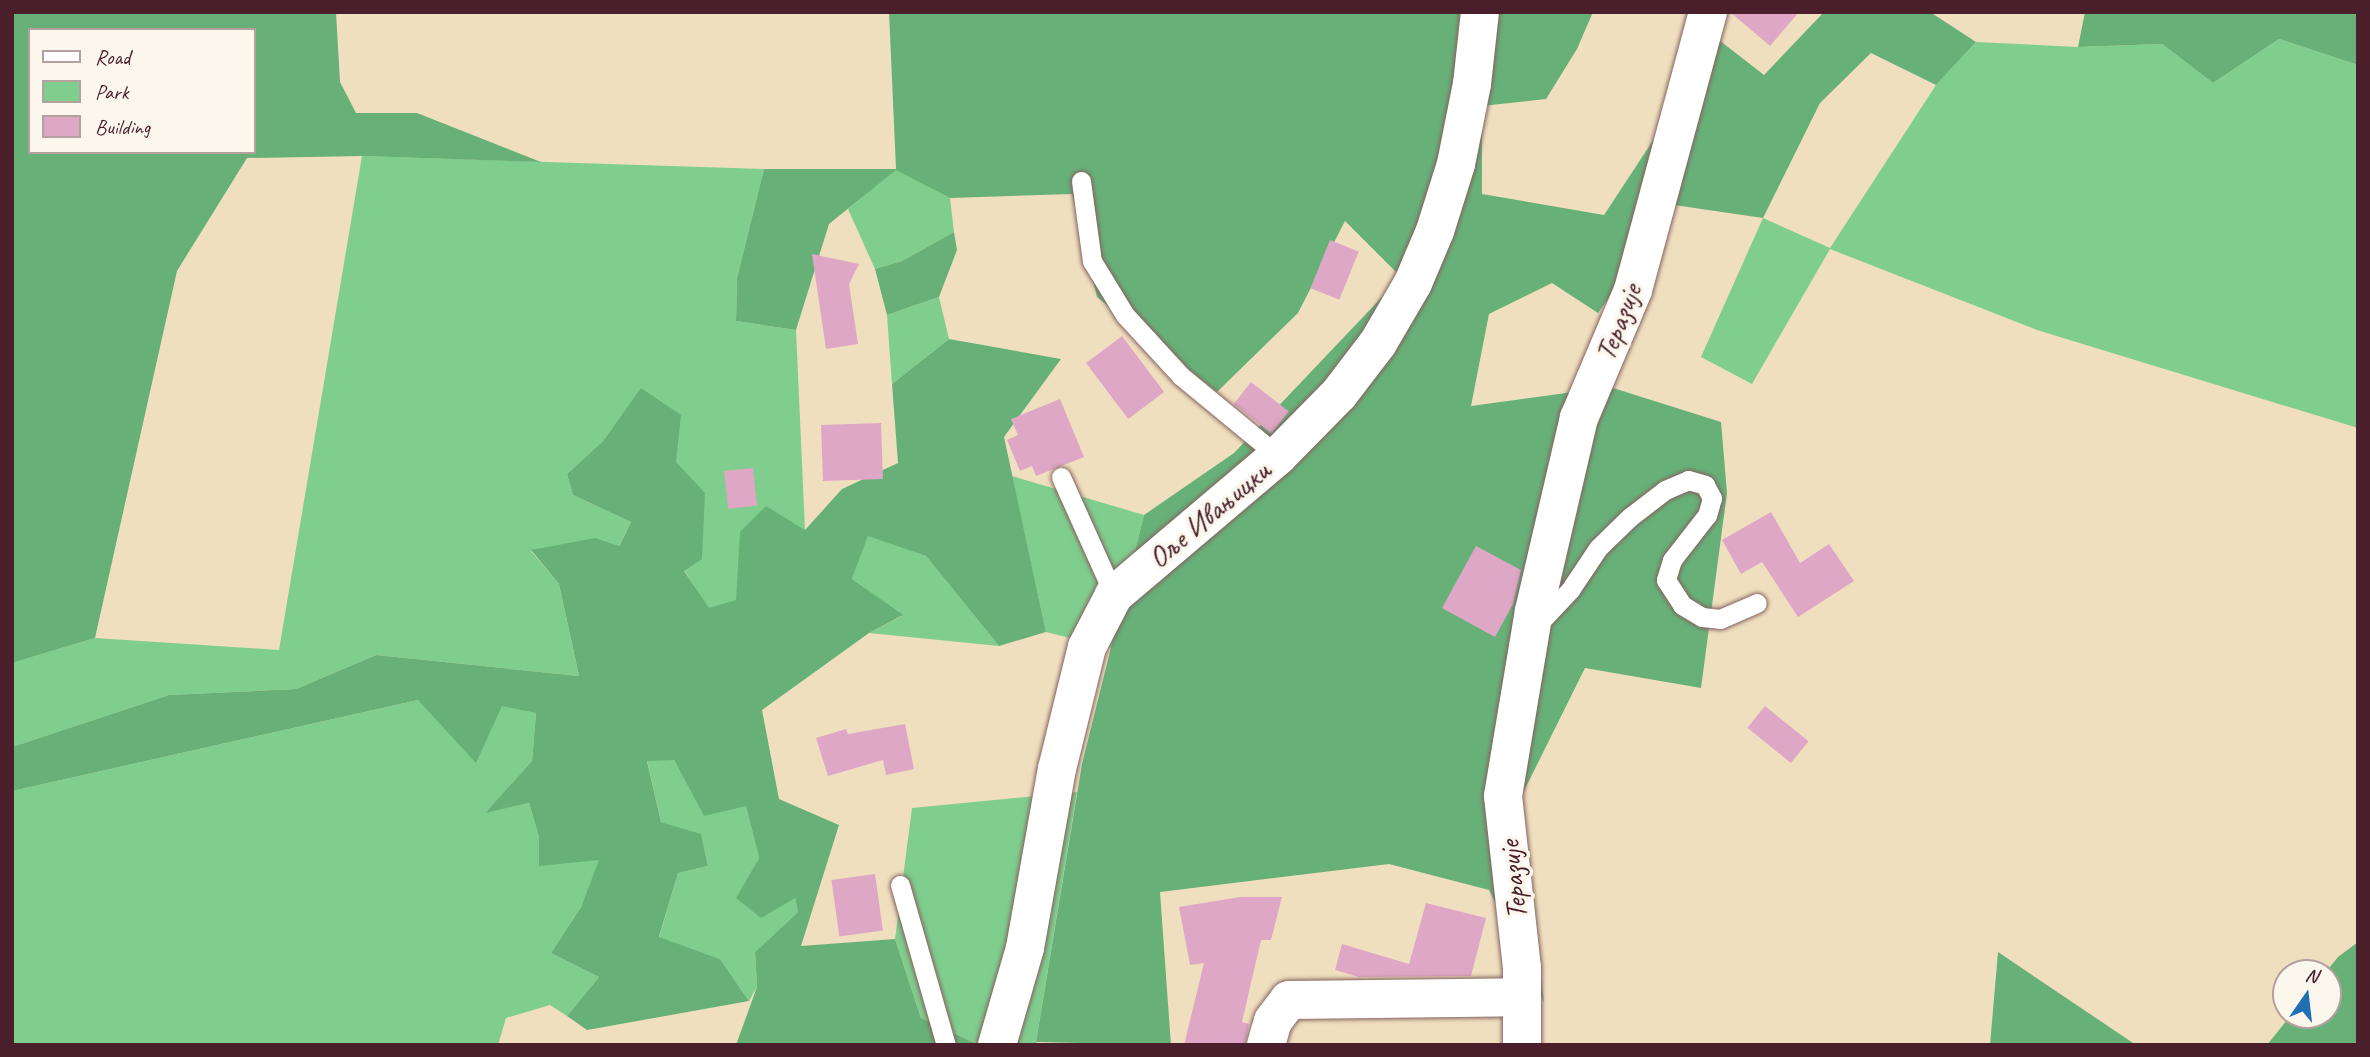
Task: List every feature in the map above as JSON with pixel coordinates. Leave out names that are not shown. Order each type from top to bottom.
[{"type":"street","name":"Оље Ивањицки","points":[[997,1045],[1025,948],[1057,769],[1087,647],[1114,596],[1278,456],[1339,394],[1377,343],[1413,283],[1435,231],[1456,164],[1472,84],[1480,12]]},
{"type":"street","name":"Теразије","points":[[1522,1045],[1522,968],[1503,796],[1530,633],[1579,418],[1633,290],[1708,12]]},
{"type":"street","points":[[1266,1045],[1273,1021],[1289,1000],[1522,997]]},
{"type":"lane","points":[[1081,181],[1092,261],[1125,315],[1181,376],[1278,456]]},
{"type":"lane","points":[[1061,477],[1114,596]]},
{"type":"lane","points":[[1530,633],[1570,590],[1598,548],[1630,517],[1665,490],[1688,481],[1705,485],[1712,498],[1707,515],[1672,559],[1666,580],[1682,605],[1702,617],[1720,619],[1756,603]]},
{"type":"lane","points":[[900,885],[946,1045]]},
{"type":"green space","points":[[12,12],[336,12],[340,82],[356,113],[417,113],[541,162],[362,156],[247,158],[177,271],[95,638],[12,663]]},
{"type":"green space","points":[[889,12],[1593,12],[1577,49],[1546,99],[1482,106],[1482,194],[1604,215],[1719,40],[1764,75],[1824,12],[1930,12],[1976,42],[1936,85],[1871,53],[1820,103],[1763,218],[1674,205],[1598,313],[1552,283],[1489,314],[1471,406],[1610,387],[1721,422],[1727,493],[1701,688],[1585,668],[1520,799],[1544,1002],[1489,890],[1389,864],[1160,892],[1171,1045],[1036,1042],[1082,764],[1144,515],[1234,453],[1401,277],[1345,221],[1298,313],[1217,392],[1097,297],[1072,194],[950,198],[896,170],[829,224],[796,330],[736,321],[737,278],[764,169],[896,169]]},
{"type":"green space","points":[[2085,12],[2358,12],[2358,65],[2279,39],[2213,83],[2162,44],[2078,47]]},
{"type":"green space","points":[[2279,39],[2358,65],[2358,428],[2037,330],[1830,249],[1752,384],[1701,357],[1763,218],[1830,248],[1936,85],[1976,42],[2078,47],[2162,44],[2213,83]]},
{"type":"green space","points":[[362,156],[764,169],[737,278],[736,321],[796,330],[805,530],[736,601],[708,609],[684,570],[705,494],[675,462],[641,389],[603,441],[567,474],[573,495],[631,522],[618,547],[531,551],[559,584],[579,676],[376,655],[296,689],[169,695],[12,747],[12,663],[95,638],[279,650]]},
{"type":"green space","points":[[896,169],[950,198],[954,232],[902,261],[875,269],[848,209]]},
{"type":"green space","points":[[954,232],[957,250],[939,297],[887,315],[875,269],[902,261]]},
{"type":"green space","points":[[939,297],[949,339],[892,384],[887,315]]},
{"type":"green space","points":[[949,339],[1061,359],[1004,437],[1046,632],[999,646],[926,556],[868,536],[852,579],[903,615],[869,633],[762,710],[779,799],[839,825],[801,946],[895,939],[921,1018],[979,1045],[736,1045],[757,987],[755,952],[798,912],[795,898],[761,918],[736,898],[759,858],[746,806],[704,816],[674,760],[647,761],[661,822],[701,834],[708,866],[678,873],[659,937],[720,959],[749,1001],[587,1030],[567,1016],[599,977],[551,953],[581,907],[599,860],[539,866],[539,837],[529,803],[485,813],[532,761],[536,713],[502,706],[476,763],[418,700],[12,791],[12,747],[169,695],[296,689],[376,655],[579,676],[559,584],[531,550],[595,538],[619,546],[631,522],[573,495],[567,474],[603,441],[641,388],[681,415],[676,462],[705,493],[702,559],[684,571],[709,608],[736,600],[740,532],[766,506],[805,530],[842,489],[898,463],[892,384]]},
{"type":"green space","points":[[1012,476],[1144,515],[1111,648],[1046,632]]},
{"type":"green space","points":[[868,535],[926,556],[999,646],[869,633],[902,616],[852,579]]},
{"type":"green space","points":[[418,700],[502,705],[536,713],[532,761],[486,812],[529,803],[539,837],[600,860],[581,907],[551,953],[599,977],[567,1016],[550,1005],[506,1018],[498,1045],[12,1045],[12,791]]},
{"type":"green space","points":[[647,760],[674,760],[704,815],[746,805],[759,858],[737,897],[795,897],[798,912],[755,952],[757,987],[749,1001],[720,959],[659,938],[678,873],[708,866],[701,835],[661,822]]},
{"type":"green space","points":[[1077,792],[1036,1042],[1039,1045],[979,1045],[921,1018],[895,939],[912,808]]},
{"type":"green space","points":[[2358,942],[2358,1045],[2267,1045],[2280,1029],[2342,1029],[2342,959],[2336,959]]},
{"type":"green space","points":[[1998,952],[2136,1045],[1990,1045]]},
{"type":"building","points":[[1730,12],[1799,12],[1770,46]]},
{"type":"building","points":[[1330,240],[1359,252],[1339,300],[1311,288]]},
{"type":"building","points":[[812,254],[859,264],[849,284],[858,344],[826,349]]},
{"type":"building","points":[[1122,336],[1164,392],[1128,419],[1086,363]]},
{"type":"building","points":[[1251,382],[1289,412],[1272,434],[1234,404]]},
{"type":"building","points":[[1060,399],[1084,457],[1036,476],[1032,466],[1020,471],[1007,440],[1018,435],[1011,419]]},
{"type":"building","points":[[881,423],[883,479],[823,481],[821,425]]},
{"type":"building","points":[[753,468],[757,506],[728,509],[724,471]]},
{"type":"building","points":[[1771,512],[1800,563],[1829,544],[1854,581],[1798,617],[1762,562],[1741,574],[1722,540]]},
{"type":"building","points":[[1476,546],[1521,570],[1513,604],[1495,637],[1442,608]]},
{"type":"building","points":[[1765,706],[1809,741],[1791,763],[1747,728]]},
{"type":"building","points":[[905,724],[914,769],[886,775],[883,760],[828,776],[816,738],[846,729],[848,734]]},
{"type":"building","points":[[875,874],[883,930],[839,937],[831,880]]},
{"type":"building","points":[[1240,897],[1282,897],[1271,940],[1261,940],[1242,1022],[1249,1024],[1245,1045],[1184,1045],[1204,963],[1190,965],[1179,907]]},
{"type":"building","points":[[1426,903],[1486,918],[1471,976],[1359,977],[1335,970],[1342,944],[1409,964]]}]
